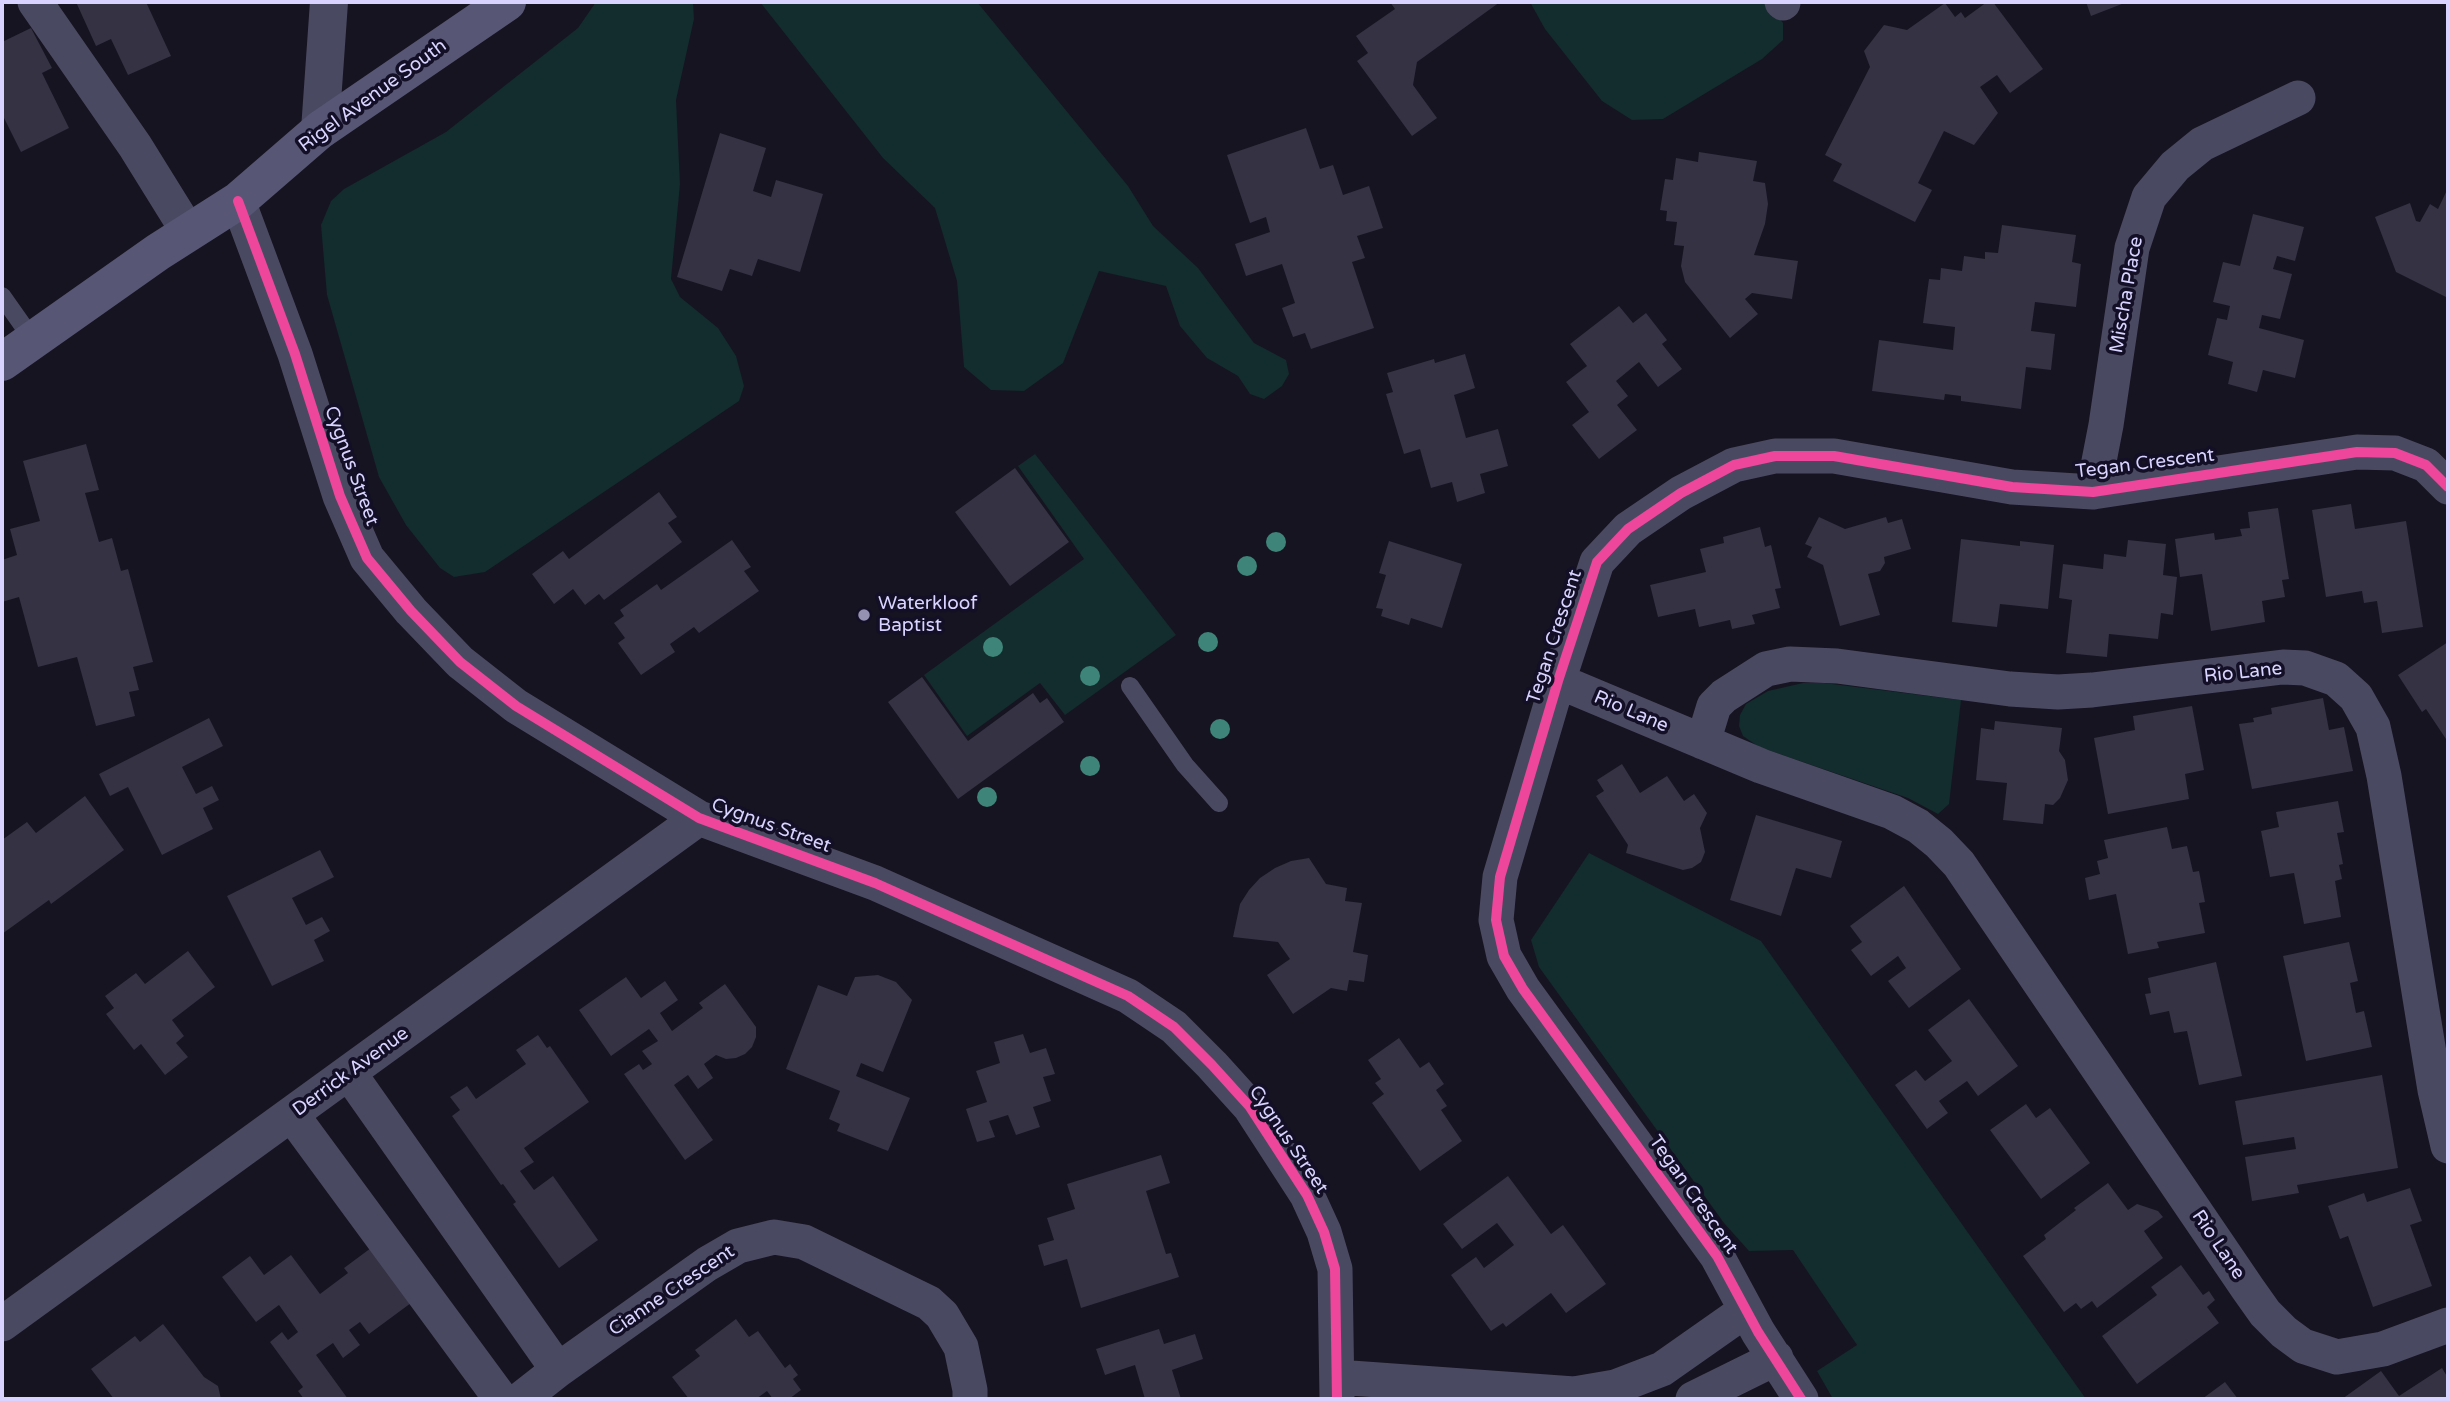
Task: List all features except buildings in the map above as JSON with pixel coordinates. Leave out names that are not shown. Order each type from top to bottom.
[{"type":"main road","name":"Rigel Avenue South","points":[[2,362],[238,201],[320,130],[507,2]]},
{"type":"street","points":[[34,2],[135,146],[189,233]]},
{"type":"street","points":[[320,130],[329,2]]},
{"type":"street","name":"Mischa Place","points":[[2093,492],[2106,425],[2132,248],[2148,197],[2175,166],[2202,144],[2298,98]]},
{"type":"street","name":"Cygnus Street","points":[[238,201],[295,354],[340,496],[367,558],[411,611],[460,662],[516,706],[699,818],[875,883],[1128,996],[1174,1027],[1250,1107],[1307,1195],[1324,1232],[1335,1269],[1337,1388]]},
{"type":"street","name":"Tegan Crescent","points":[[1801,1399],[1746,1310],[1717,1256],[1523,989],[1504,956],[1496,920],[1500,877],[1558,681],[1597,562],[1628,529],[1681,493],[1734,465],[1775,456],[1834,456],[2012,487],[2093,492],[2357,453],[2395,453],[2427,465],[2448,486]]},
{"type":"street","name":"Rio Lane","points":[[1703,742],[1714,706],[1724,696],[1766,669],[1790,664],[1837,666],[2010,689],[2057,692],[2283,667],[2305,668],[2336,679],[2356,697],[2373,727],[2384,776],[2435,1090],[2448,1146]]},
{"type":"street","name":"Rio Lane","points":[[1558,681],[1761,766],[1892,812],[1918,826],[1940,843],[1959,864],[2265,1314],[2303,1346],[2337,1357],[2383,1349],[2448,1325]]},
{"type":"street","name":"Derrick Avenue","points":[[2,1324],[699,818]]},
{"type":"street","points":[[349,1073],[558,1370]]},
{"type":"street","points":[[292,1115],[501,1399]]},
{"type":"street","name":"Cianne Crescent","points":[[521,1399],[707,1264],[738,1245],[774,1237],[804,1242],[929,1303],[942,1315],[961,1347],[970,1399]]},
{"type":"street","points":[[1337,1388],[1574,1394],[1615,1387],[1662,1369],[1746,1310]]},
{"type":"street","points":[[1693,1399],[1776,1358]]},
{"type":"lane","points":[[2,296],[33,340]]},
{"type":"lane","points":[[1130,686],[1185,765],[1219,803]]},
{"type":"green space","points":[[596,2],[693,2],[694,19],[676,100],[680,184],[671,279],[680,297],[718,328],[736,356],[744,386],[739,401],[485,572],[454,577],[440,568],[406,525],[379,477],[327,295],[321,225],[331,201],[344,189],[446,132],[578,28]]},
{"type":"green space","points":[[760,2],[977,2],[1128,186],[1153,226],[1198,268],[1254,343],[1286,360],[1289,374],[1282,386],[1264,399],[1250,394],[1238,376],[1207,358],[1180,326],[1166,286],[1099,271],[1063,363],[1024,391],[991,390],[964,367],[957,281],[935,208],[883,158]]},
{"type":"green space","points":[[1530,2],[1767,2],[1783,23],[1783,40],[1762,59],[1663,119],[1632,120],[1602,101],[1545,29]]},
{"type":"green space","points":[[1035,454],[1176,635],[1065,715],[1040,683],[967,736],[924,675],[1084,559],[1018,466]]},
{"type":"green space","points":[[1803,683],[1824,683],[1961,700],[1949,804],[1938,814],[1908,798],[1759,747],[1743,736],[1739,726],[1740,715],[1746,704],[1768,691]]},
{"type":"green space","points":[[1589,853],[1761,941],[2086,1399],[1833,1399],[1817,1371],[1857,1345],[1793,1250],[1749,1251],[1724,1223],[1539,967],[1531,940]]},
{"type":"cycle path","points":[[238,201],[295,354],[340,496],[367,558],[411,611],[460,662],[516,706],[699,818],[875,883],[1128,996],[1174,1027],[1250,1107],[1307,1195],[1324,1232],[1335,1269],[1337,1399]]},
{"type":"cycle path","points":[[1801,1399],[1758,1332],[1717,1256],[1523,989],[1504,956],[1496,920],[1500,877],[1558,681],[1597,562],[1628,529],[1681,493],[1734,465],[1775,456],[1834,456],[2012,487],[2093,492],[2357,452],[2395,453],[2426,465],[2448,487]]},
{"type":"place","name":"Waterkloof Baptist","points":[[864,615]]}]
